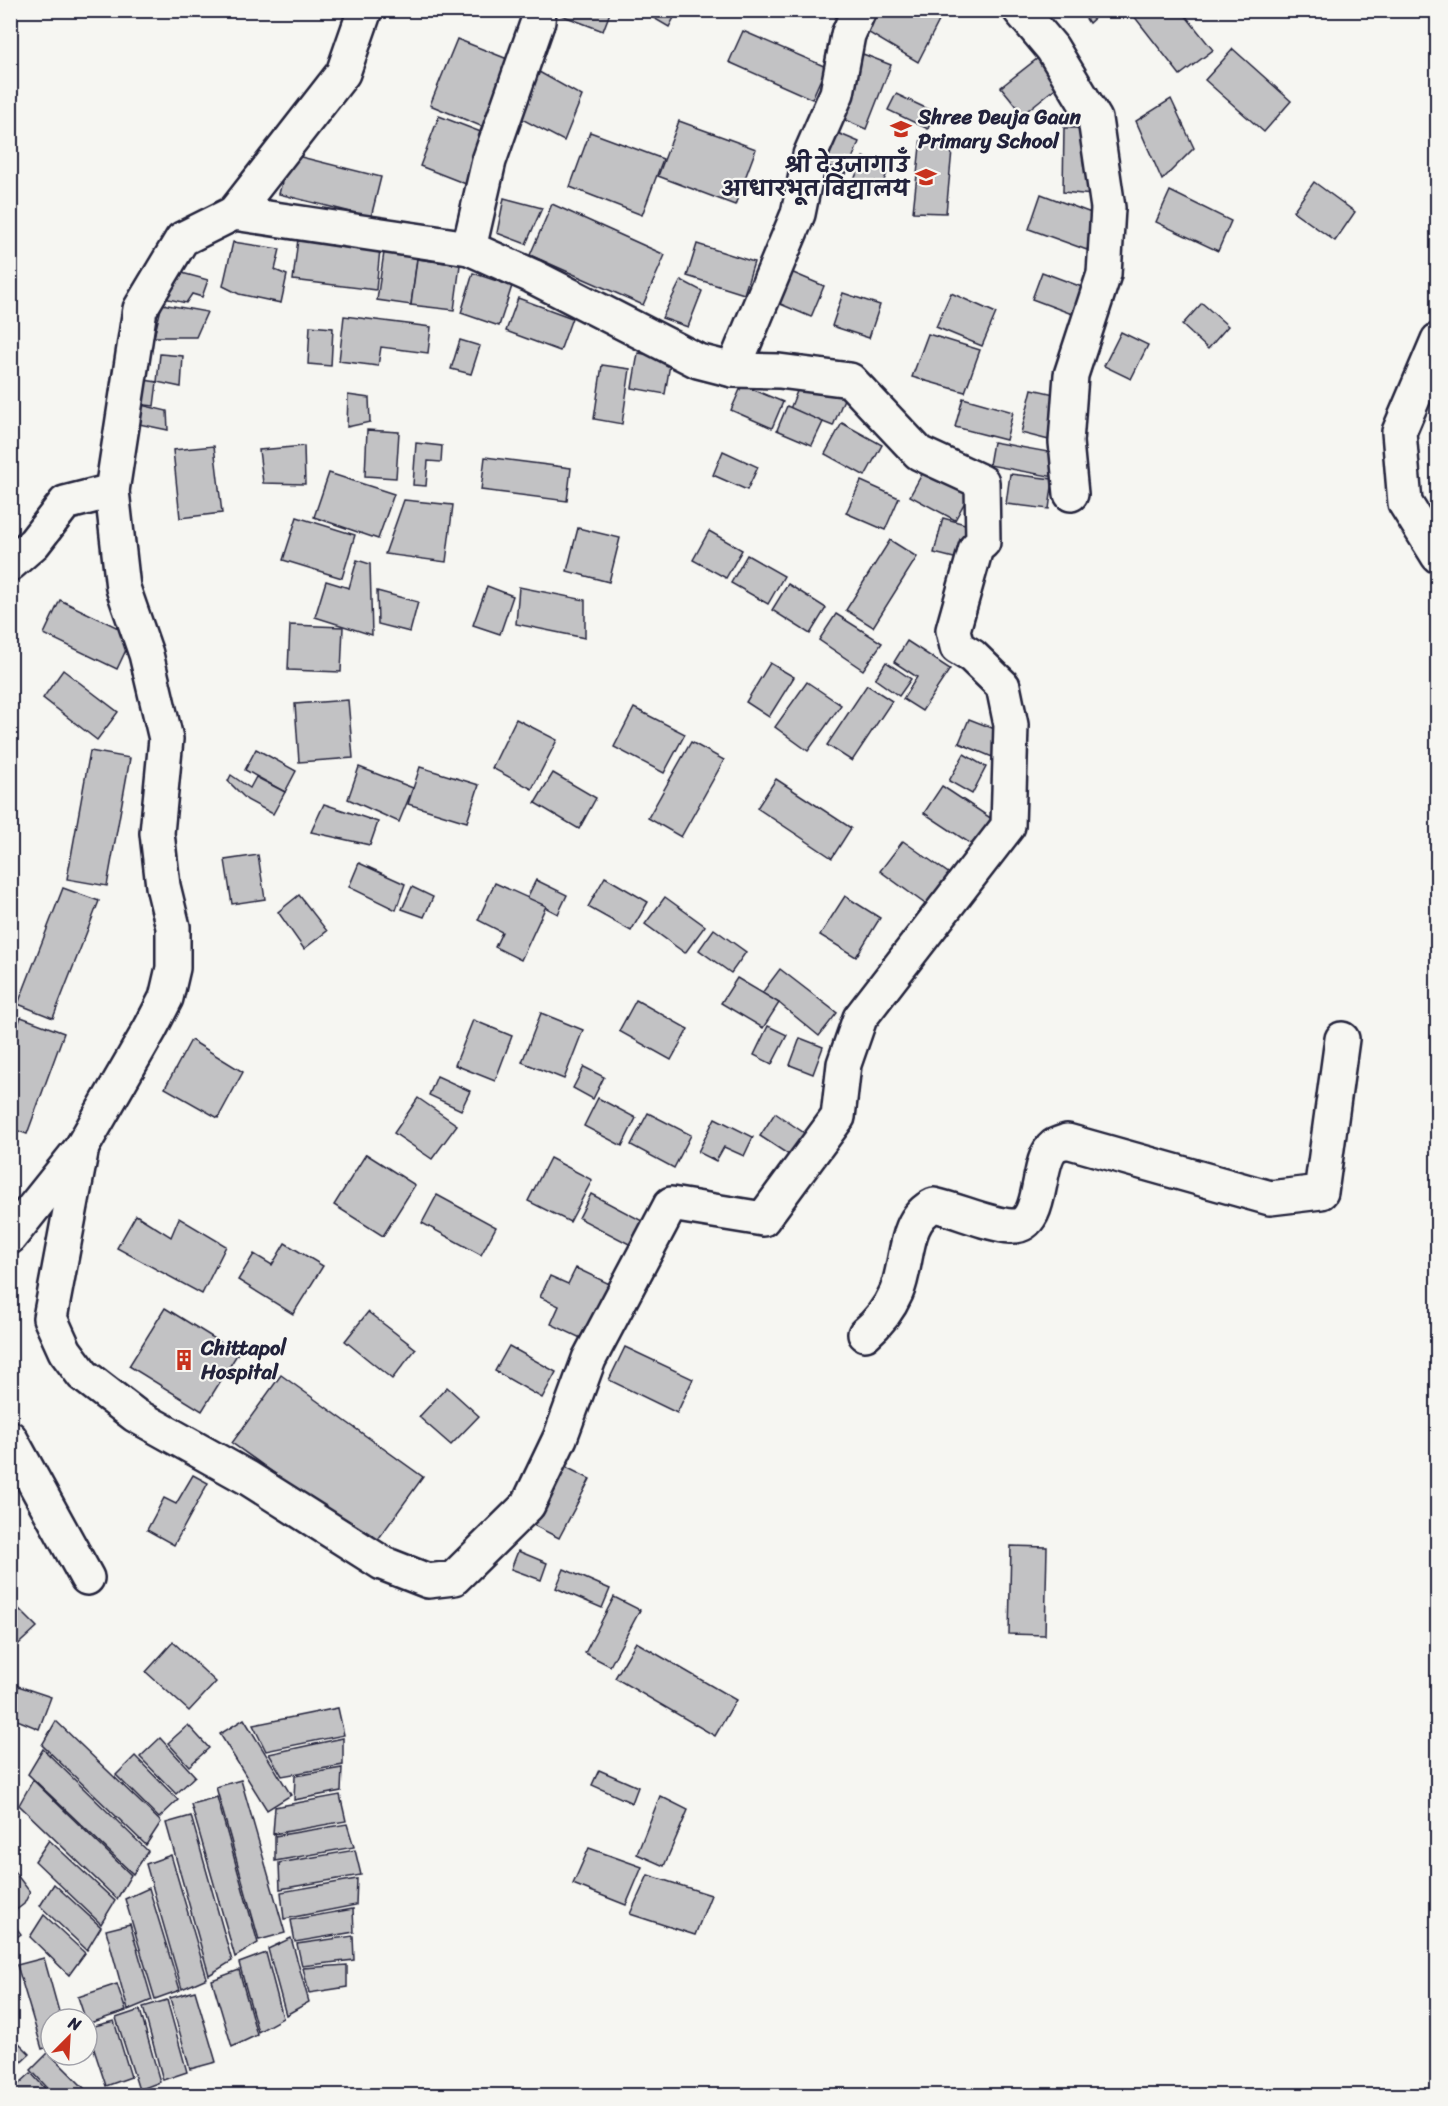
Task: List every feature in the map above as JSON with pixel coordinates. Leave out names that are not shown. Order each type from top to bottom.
[{"type":"street","points":[[10,1237],[82,1147],[166,998],[173,968],[172,927],[163,886],[157,833],[166,739],[146,654],[123,588],[112,491],[140,309],[182,239],[234,213],[343,73],[365,10]]},
{"type":"street","points":[[469,248],[489,161],[538,21],[539,10]]},
{"type":"street","points":[[733,370],[798,214],[810,155],[837,93],[848,35],[859,10]]},
{"type":"street","points":[[1020,10],[1052,48],[1095,119],[1108,208],[1104,274],[1071,375],[1066,442],[1071,494]]},
{"type":"street","points":[[82,1147],[50,1318],[65,1351],[83,1375],[135,1415],[248,1478],[382,1563],[428,1581],[454,1578],[528,1505],[560,1438],[589,1359],[671,1204],[763,1219],[838,1117],[844,1064],[860,1018],[1008,825],[1011,725],[1003,686],[972,656],[957,646],[953,630],[976,548],[983,542],[982,483],[919,453],[850,380],[779,370],[733,370],[698,362],[532,276],[469,248],[234,213]]},
{"type":"street","points":[[1437,340],[1399,432],[1405,503],[1437,556]]},
{"type":"street","points":[[10,564],[34,543],[65,502],[112,491]]},
{"type":"street","points":[[865,1334],[879,1322],[897,1292],[914,1223],[924,1210],[934,1205],[1012,1226],[1024,1222],[1033,1211],[1047,1156],[1054,1146],[1067,1141],[1270,1198],[1321,1192],[1342,1039]]},
{"type":"street","points":[[10,1438],[87,1578]]},
{"type":"building","points":[[562,10],[611,10],[603,31],[561,15]]},
{"type":"building","points":[[640,10],[678,10],[669,27]]},
{"type":"building","points":[[874,10],[925,10],[940,19],[918,62],[864,30]]},
{"type":"building","points":[[1080,10],[1103,10],[1089,23]]},
{"type":"building","points":[[1181,10],[1213,50],[1180,75],[1130,11]]},
{"type":"building","points":[[743,31],[826,67],[812,99],[729,62]]},
{"type":"building","points":[[457,39],[515,62],[488,129],[430,105]]},
{"type":"building","points":[[1233,49],[1291,101],[1264,132],[1205,80]]},
{"type":"building","points":[[1047,51],[1069,77],[1023,114],[1001,87]]},
{"type":"building","points":[[863,54],[891,65],[866,129],[838,117]]},
{"type":"building","points":[[532,68],[582,96],[564,141],[514,115]]},
{"type":"building","points":[[896,94],[934,112],[928,129],[888,110]]},
{"type":"building","points":[[1171,99],[1194,148],[1162,180],[1136,121]]},
{"type":"building","points":[[439,116],[486,134],[466,184],[420,166]]},
{"type":"building","points":[[679,121],[756,149],[735,205],[658,176]]},
{"type":"building","points":[[1064,128],[1094,128],[1092,195],[1063,192]]},
{"type":"building","points":[[828,129],[859,142],[846,174],[814,160]]},
{"type":"building","points":[[590,132],[663,159],[642,215],[570,187]]},
{"type":"building","points":[[921,137],[953,140],[946,213],[913,212]]},
{"type":"building","points":[[289,154],[381,177],[371,217],[279,194]]},
{"type":"building","points":[[863,157],[889,168],[879,193],[853,183]]},
{"type":"building","points":[[1314,182],[1355,212],[1335,241],[1293,211]]},
{"type":"building","points":[[1170,191],[1231,221],[1218,251],[1156,222]]},
{"type":"building","points":[[1041,194],[1099,216],[1087,250],[1029,229]]},
{"type":"building","points":[[504,198],[542,208],[526,244],[497,233]]},
{"type":"building","points":[[552,204],[665,255],[643,305],[530,255]]},
{"type":"building","points":[[298,239],[380,249],[376,290],[293,280]]},
{"type":"building","points":[[386,239],[419,243],[411,305],[377,300]]},
{"type":"building","points":[[233,242],[280,249],[275,270],[287,275],[281,303],[239,294],[223,286]]},
{"type":"building","points":[[697,244],[754,262],[744,294],[687,276]]},
{"type":"building","points":[[417,259],[460,265],[454,310],[411,305]]},
{"type":"building","points":[[784,269],[824,286],[811,317],[771,300]]},
{"type":"building","points":[[171,270],[208,280],[202,297],[192,294],[186,303],[164,298]]},
{"type":"building","points":[[1042,272],[1090,290],[1080,317],[1032,299]]},
{"type":"building","points":[[473,273],[512,286],[499,326],[461,313]]},
{"type":"building","points":[[681,280],[702,291],[688,327],[662,318]]},
{"type":"building","points":[[843,293],[880,305],[869,338],[832,326]]},
{"type":"building","points":[[951,293],[996,313],[982,346],[936,327]]},
{"type":"building","points":[[518,298],[572,318],[560,351],[506,331]]},
{"type":"building","points":[[1202,303],[1228,326],[1208,349],[1182,325]]},
{"type":"building","points":[[162,304],[207,312],[196,337],[154,337]]},
{"type":"building","points":[[344,316],[431,327],[428,353],[381,347],[378,366],[339,361]]},
{"type":"building","points":[[310,326],[333,328],[331,366],[308,364]]},
{"type":"building","points":[[1121,332],[1148,345],[1131,379],[1104,366]]},
{"type":"building","points":[[928,334],[980,350],[965,392],[912,377]]},
{"type":"building","points":[[460,340],[480,346],[471,374],[451,369]]},
{"type":"building","points":[[638,353],[671,358],[665,394],[632,388]]},
{"type":"building","points":[[160,354],[183,356],[181,387],[157,382]]},
{"type":"building","points":[[602,365],[630,369],[622,424],[594,419]]},
{"type":"building","points":[[803,376],[846,394],[833,426],[790,409]]},
{"type":"building","points":[[138,379],[157,382],[154,406],[137,404]]},
{"type":"building","points":[[742,385],[783,402],[772,428],[731,410]]},
{"type":"building","points":[[1032,389],[1059,395],[1049,440],[1021,433]]},
{"type":"building","points":[[348,395],[369,398],[370,422],[347,427]]},
{"type":"building","points":[[963,398],[1013,412],[1006,440],[955,427]]},
{"type":"building","points":[[137,404],[167,411],[168,430],[134,423]]},
{"type":"building","points":[[787,406],[823,422],[812,445],[777,430]]},
{"type":"building","points":[[842,423],[882,445],[865,476],[825,454]]},
{"type":"building","points":[[367,430],[399,432],[396,478],[365,476]]},
{"type":"building","points":[[993,442],[1065,455],[1060,478],[989,465]]},
{"type":"building","points":[[416,443],[442,446],[441,462],[428,461],[426,486],[413,485]]},
{"type":"building","points":[[214,446],[222,513],[180,518],[173,450]]},
{"type":"building","points":[[304,446],[305,484],[263,483],[259,450]]},
{"type":"building","points":[[723,451],[758,467],[747,490],[713,475]]},
{"type":"building","points":[[485,457],[571,468],[567,501],[481,490]]},
{"type":"building","points":[[927,465],[972,489],[955,520],[910,496]]},
{"type":"building","points":[[329,473],[394,494],[378,539],[314,517]]},
{"type":"building","points":[[1010,474],[1053,479],[1049,509],[1006,504]]},
{"type":"building","points":[[861,481],[899,498],[885,530],[846,513]]},
{"type":"building","points":[[404,500],[453,505],[446,562],[385,554]]},
{"type":"building","points":[[297,517],[355,535],[342,578],[283,560]]},
{"type":"building","points":[[943,518],[976,527],[966,561],[934,553]]},
{"type":"building","points":[[578,528],[620,538],[609,582],[567,571]]},
{"type":"building","points":[[709,531],[742,550],[726,578],[693,560]]},
{"type":"building","points":[[890,540],[917,557],[873,627],[846,610]]},
{"type":"building","points":[[747,555],[784,576],[768,604],[731,583]]},
{"type":"building","points":[[357,560],[370,564],[372,635],[315,617],[326,581],[349,588]]},
{"type":"building","points":[[788,584],[826,608],[810,634],[772,610]]},
{"type":"building","points":[[487,586],[513,596],[500,634],[473,625]]},
{"type":"building","points":[[519,587],[585,600],[585,638],[516,624]]},
{"type":"building","points":[[377,591],[418,602],[410,632],[378,624]]},
{"type":"building","points":[[60,600],[133,635],[117,669],[44,634]]},
{"type":"building","points":[[836,614],[882,643],[863,670],[819,640]]},
{"type":"building","points":[[290,625],[343,627],[341,672],[288,670]]},
{"type":"building","points":[[907,641],[950,669],[922,711],[903,699],[917,677],[894,662]]},
{"type":"building","points":[[886,662],[911,679],[899,696],[875,679]]},
{"type":"building","points":[[770,663],[794,677],[769,717],[746,702]]},
{"type":"building","points":[[63,670],[118,712],[97,740],[43,698]]},
{"type":"building","points":[[807,682],[841,705],[808,751],[775,727]]},
{"type":"building","points":[[867,685],[892,701],[852,761],[827,745]]},
{"type":"building","points":[[348,700],[353,758],[299,762],[295,704]]},
{"type":"building","points":[[634,708],[685,734],[664,773],[614,747]]},
{"type":"building","points":[[516,719],[557,740],[532,789],[492,768]]},
{"type":"building","points":[[969,719],[1005,733],[997,759],[959,743]]},
{"type":"building","points":[[691,742],[724,760],[681,837],[648,818]]},
{"type":"building","points":[[256,749],[296,771],[285,792],[245,770]]},
{"type":"building","points":[[90,751],[130,758],[107,886],[67,879]]},
{"type":"building","points":[[964,754],[986,767],[972,794],[949,781]]},
{"type":"building","points":[[359,767],[413,788],[399,822],[348,799]]},
{"type":"building","points":[[420,767],[479,785],[467,822],[408,804]]},
{"type":"building","points":[[553,773],[596,798],[579,829],[535,803]]},
{"type":"building","points":[[231,775],[250,788],[256,777],[285,792],[273,814],[247,800],[228,781]]},
{"type":"building","points":[[776,779],[851,828],[832,858],[757,808]]},
{"type":"building","points":[[942,786],[995,821],[977,848],[924,813]]},
{"type":"building","points":[[324,804],[378,822],[370,845],[311,832]]},
{"type":"building","points":[[903,841],[951,875],[928,906],[880,871]]},
{"type":"building","points":[[258,855],[265,899],[232,904],[225,860]]},
{"type":"building","points":[[359,863],[405,884],[396,910],[349,887]]},
{"type":"building","points":[[605,877],[648,902],[631,931],[588,907]]},
{"type":"building","points":[[536,880],[567,895],[558,914],[527,898]]},
{"type":"building","points":[[495,883],[546,906],[521,960],[495,947],[502,932],[478,920]]},
{"type":"building","points":[[412,887],[433,897],[424,917],[402,909]]},
{"type":"building","points":[[63,888],[99,901],[53,1018],[18,1004]]},
{"type":"building","points":[[299,895],[327,931],[304,949],[278,912]]},
{"type":"building","points":[[845,896],[880,918],[856,957],[820,935]]},
{"type":"building","points":[[665,897],[705,926],[685,953],[645,924]]},
{"type":"building","points":[[714,929],[746,952],[731,973],[699,950]]},
{"type":"building","points":[[780,969],[837,1013],[819,1036],[779,1003],[762,993]]},
{"type":"building","points":[[737,978],[779,1003],[763,1028],[721,1003]]},
{"type":"building","points":[[636,1000],[688,1029],[671,1060],[619,1031]]},
{"type":"building","points":[[541,1013],[583,1030],[564,1079],[522,1062]]},
{"type":"building","points":[[21,1017],[64,1033],[27,1134],[10,1128],[10,1044]]},
{"type":"building","points":[[473,1020],[512,1036],[495,1081],[455,1065]]},
{"type":"building","points":[[768,1026],[787,1035],[772,1064],[754,1055]]},
{"type":"building","points":[[800,1038],[823,1047],[813,1074],[790,1065]]},
{"type":"building","points":[[191,1040],[243,1072],[218,1118],[165,1088]]},
{"type":"building","points":[[584,1067],[604,1077],[593,1099],[573,1088]]},
{"type":"building","points":[[437,1076],[470,1091],[461,1110],[429,1095]]},
{"type":"building","points":[[418,1098],[457,1125],[432,1159],[394,1133]]},
{"type":"building","points":[[598,1098],[636,1118],[622,1146],[584,1126]]},
{"type":"building","points":[[648,1113],[691,1135],[674,1168],[631,1145]]},
{"type":"building","points":[[775,1113],[810,1137],[795,1159],[760,1136]]},
{"type":"building","points":[[715,1118],[753,1137],[744,1156],[724,1147],[716,1161],[698,1152]]},
{"type":"building","points":[[366,1154],[415,1185],[383,1236],[334,1205]]},
{"type":"building","points":[[550,1158],[592,1180],[570,1222],[528,1201]]},
{"type":"building","points":[[591,1194],[644,1222],[631,1245],[579,1218]]},
{"type":"building","points":[[437,1195],[496,1227],[481,1255],[422,1223]]},
{"type":"building","points":[[136,1215],[171,1237],[179,1218],[226,1246],[202,1294],[117,1248]]},
{"type":"building","points":[[285,1243],[323,1266],[293,1314],[238,1280],[254,1254],[272,1265]]},
{"type":"building","points":[[576,1268],[616,1287],[591,1343],[551,1324],[559,1306],[540,1297],[550,1276],[568,1284]]},
{"type":"building","name":"Chittapol Hospital","points":[[165,1308],[238,1353],[202,1411],[129,1366]]},
{"type":"building","points":[[368,1312],[416,1349],[392,1379],[345,1341]]},
{"type":"building","points":[[509,1346],[556,1372],[542,1398],[495,1371]]},
{"type":"building","points":[[625,1347],[693,1379],[677,1413],[609,1380]]},
{"type":"building","points":[[281,1375],[423,1477],[374,1545],[232,1443]]},
{"type":"building","points":[[447,1387],[479,1416],[451,1445],[419,1417]]},
{"type":"building","points":[[560,1464],[590,1479],[559,1538],[529,1523]]},
{"type":"building","points":[[193,1475],[208,1483],[174,1545],[147,1530],[164,1498],[176,1504]]},
{"type":"building","points":[[1011,1546],[1047,1547],[1045,1635],[1009,1634]]},
{"type":"building","points":[[518,1551],[547,1563],[541,1580],[511,1569]]},
{"type":"building","points":[[564,1569],[610,1589],[602,1608],[556,1588]]},
{"type":"building","points":[[614,1597],[640,1610],[610,1666],[585,1653]]},
{"type":"building","points":[[10,1600],[37,1627],[10,1652]]},
{"type":"building","points":[[173,1642],[216,1682],[189,1711],[146,1672]]},
{"type":"building","points":[[636,1642],[736,1700],[715,1736],[615,1678]]},
{"type":"building","points":[[12,1684],[51,1697],[39,1729],[10,1717]]},
{"type":"building","points":[[338,1708],[344,1735],[266,1751],[253,1725]]},
{"type":"building","points":[[244,1719],[291,1795],[267,1810],[220,1734]]},
{"type":"building","points":[[56,1721],[161,1822],[146,1845],[42,1745]]},
{"type":"building","points":[[188,1725],[209,1748],[189,1766],[168,1743]]},
{"type":"building","points":[[160,1738],[195,1776],[176,1794],[140,1757]]},
{"type":"building","points":[[343,1738],[343,1765],[282,1776],[269,1754]]},
{"type":"building","points":[[43,1749],[148,1851],[133,1874],[28,1774]]},
{"type":"building","points":[[135,1756],[178,1800],[159,1818],[116,1775]]},
{"type":"building","points":[[342,1768],[341,1791],[294,1800],[295,1776]]},
{"type":"building","points":[[599,1770],[638,1787],[632,1803],[592,1785]]},
{"type":"building","points":[[33,1780],[131,1875],[117,1899],[19,1805]]},
{"type":"building","points":[[241,1780],[285,1933],[259,1940],[216,1787]]},
{"type":"building","points":[[340,1795],[346,1821],[273,1834],[275,1807]]},
{"type":"building","points":[[660,1796],[688,1810],[664,1866],[637,1854]]},
{"type":"building","points":[[217,1797],[258,1943],[235,1957],[191,1804]]},
{"type":"building","points":[[191,1816],[232,1961],[209,1975],[166,1823]]},
{"type":"building","points":[[347,1824],[354,1847],[275,1861],[275,1836]]},
{"type":"building","points":[[49,1840],[115,1901],[101,1924],[35,1861]]},
{"type":"building","points":[[589,1848],[642,1867],[626,1905],[573,1884]]},
{"type":"building","points":[[355,1850],[361,1875],[280,1889],[279,1863]]},
{"type":"building","points":[[171,1855],[207,1978],[182,1989],[146,1864]]},
{"type":"building","points":[[10,1866],[30,1892],[24,1904],[11,1914]]},
{"type":"building","points":[[648,1875],[711,1895],[695,1935],[630,1914]]},
{"type":"building","points":[[357,1879],[356,1905],[284,1919],[281,1892]]},
{"type":"building","points":[[54,1884],[101,1927],[87,1950],[40,1906]]},
{"type":"building","points":[[149,1888],[180,1990],[155,1999],[125,1899]]},
{"type":"building","points":[[353,1909],[354,1932],[295,1942],[291,1920]]},
{"type":"building","points":[[44,1915],[85,1953],[69,1975],[30,1937]]},
{"type":"building","points":[[10,1919],[21,1934],[10,1942]]},
{"type":"building","points":[[130,1924],[152,2000],[128,2010],[106,1930]]},
{"type":"building","points":[[353,1936],[354,1960],[302,1966],[297,1944]]},
{"type":"building","points":[[291,1938],[309,2002],[286,2015],[268,1949]]},
{"type":"building","points":[[266,1953],[283,2018],[258,2032],[239,1963]]},
{"type":"building","points":[[44,1958],[58,2007],[39,2007],[39,2039],[17,1965]]},
{"type":"building","points":[[347,1965],[347,1987],[309,1993],[303,1968]]},
{"type":"building","points":[[239,1970],[257,2035],[232,2047],[212,1980]]},
{"type":"building","points":[[117,1984],[126,2011],[99,2020],[99,2007],[81,2007],[78,1997]]},
{"type":"building","points":[[195,1991],[216,2062],[190,2069],[170,1998]]},
{"type":"building","points":[[167,2000],[187,2072],[163,2080],[143,2007]]},
{"type":"building","points":[[140,2010],[160,2082],[139,2090],[116,2018]]},
{"type":"building","points":[[114,2021],[131,2077],[106,2086],[99,2065],[99,2025]]},
{"type":"building","points":[[10,2034],[30,2054],[10,2073]]},
{"type":"building","points":[[39,2062],[39,2067],[63,2067],[92,2096],[55,2096],[31,2070]]},
{"type":"building","points":[[31,2073],[52,2096],[16,2096],[11,2091]]},
{"type":"place","name":"Shree Deuja Gaun Primary School","points":[[901,129]]},
{"type":"place","name":"श्री देउजागाउँ आधारभूत विद्यालय","points":[[926,177]]},
{"type":"place","name":"Chittapol Hospital","points":[[184,1360]]}]
